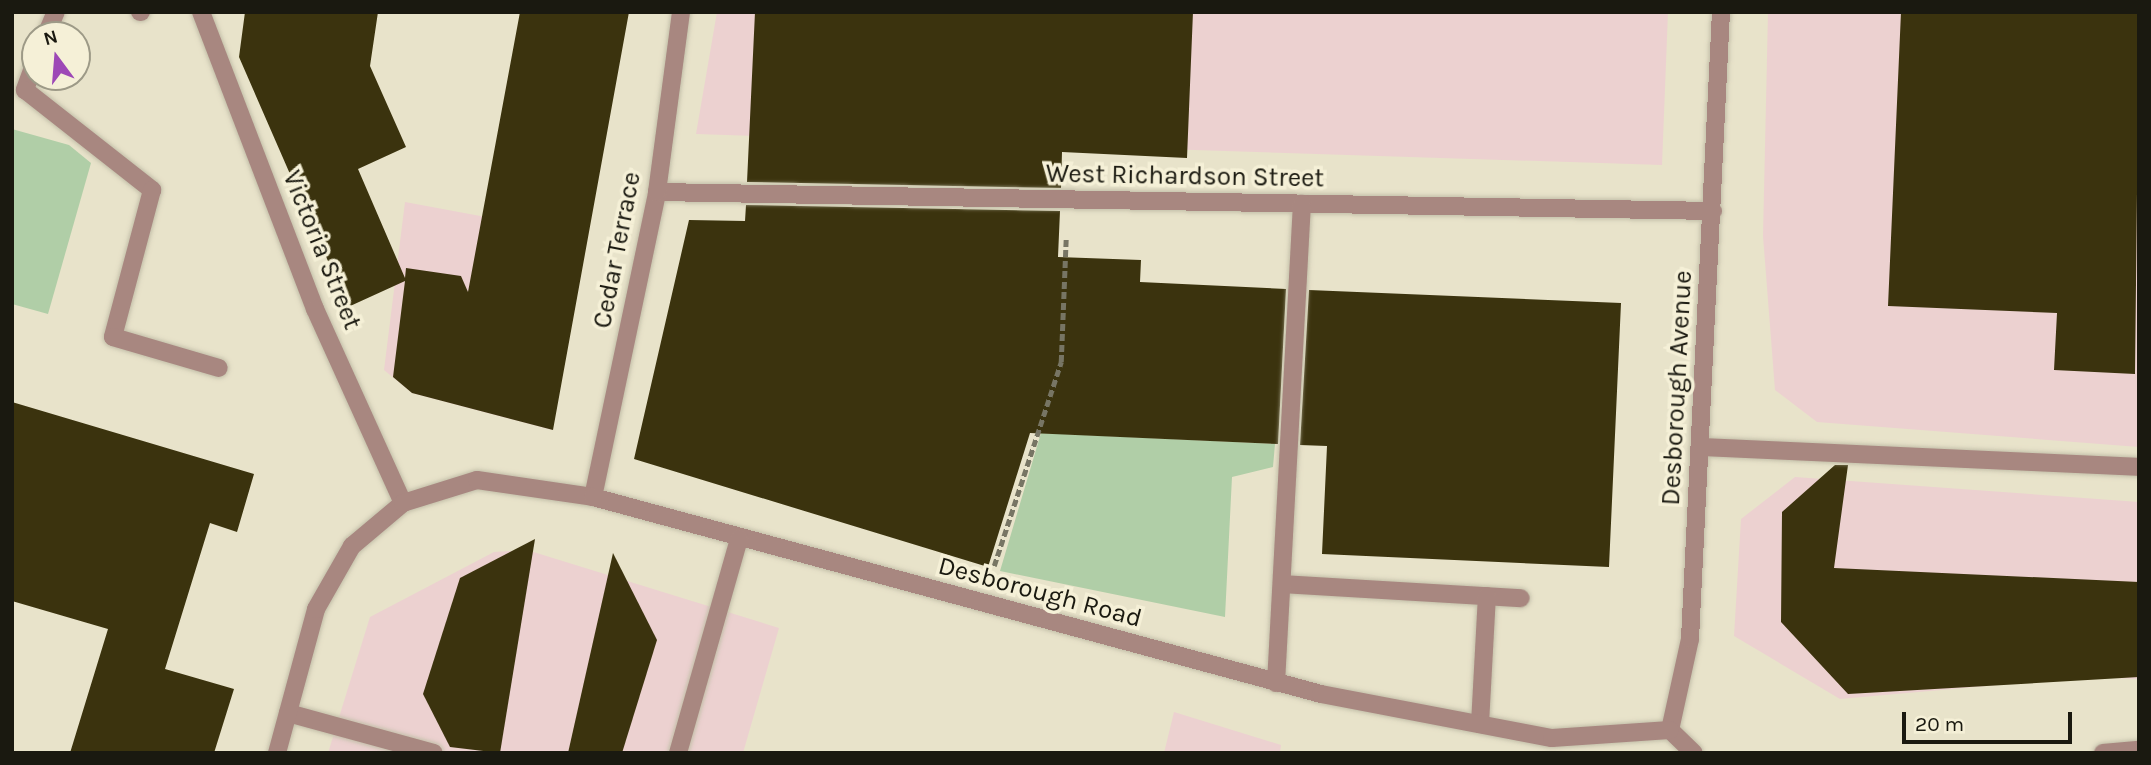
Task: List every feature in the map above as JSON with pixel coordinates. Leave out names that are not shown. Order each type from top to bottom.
[{"type":"street","name":"Victoria Street","points":[[201,12],[315,309],[404,503]]},
{"type":"street","name":"Cedar Terrace","points":[[593,496],[657,192],[681,12]]},
{"type":"street","name":"Desborough Avenue","points":[[1670,730],[1690,639],[1721,12]]},
{"type":"street","points":[[27,91],[152,190],[113,337],[219,368]]},
{"type":"street","name":"West Richardson Street","points":[[657,192],[1713,211]]},
{"type":"street","points":[[1276,683],[1302,204]]},
{"type":"street","points":[[1700,447],[2139,467]]},
{"type":"street","name":"Desborough Road","points":[[404,503],[477,480],[593,496],[739,539],[1276,683],[1552,737],[1670,730]]},
{"type":"street","points":[[277,753],[316,609],[352,546],[404,503]]},
{"type":"street","points":[[678,753],[739,539]]},
{"type":"street","points":[[1282,584],[1521,598]]},
{"type":"street","points":[[1480,724],[1487,596]]},
{"type":"street","points":[[288,713],[434,753]]},
{"type":"street","points":[[1670,730],[1695,753]]},
{"type":"street","points":[[2104,753],[2139,750]]},
{"type":"path","points":[[982,604],[1061,362],[1068,200]]},
{"type":"shaded area","points":[[717,12],[1668,12],[1662,165],[696,134]]},
{"type":"shaded area","points":[[1768,12],[2139,12],[2139,447],[1817,422],[1775,390],[1763,236]]},
{"type":"shaded area","points":[[405,202],[587,236],[552,430],[412,393],[384,370]]},
{"type":"shaded area","points":[[1795,477],[2139,502],[2139,679],[2086,677],[1840,699],[1734,636],[1741,519]]},
{"type":"shaded area","points":[[527,550],[779,628],[743,753],[328,753],[370,617],[494,552]]},
{"type":"shaded area","points":[[1174,712],[1281,745],[1280,753],[1164,753]]},
{"type":"green space","points":[[12,129],[69,145],[91,163],[48,314],[12,304]]},
{"type":"green space","points":[[1041,433],[1275,444],[1273,467],[1232,477],[1225,617],[1000,571]]},
{"type":"building","points":[[245,12],[378,12],[370,66],[406,147],[358,169],[405,278],[406,268],[461,276],[468,292],[520,12],[629,12],[553,430],[412,393],[393,377],[405,281],[348,307],[239,57]]},
{"type":"building","points":[[755,12],[1193,12],[1187,158],[1062,152],[1061,188],[747,182]]},
{"type":"building","points":[[1901,12],[2139,12],[2135,374],[2054,370],[2057,313],[1888,306]]},
{"type":"building","points":[[746,205],[1060,211],[1058,257],[1141,260],[1140,282],[1286,289],[1278,444],[1030,433],[988,567],[634,459],[689,220],[745,221]]},
{"type":"building","points":[[1309,290],[1621,303],[1609,567],[1322,554],[1327,446],[1300,445]]},
{"type":"building","points":[[12,402],[254,474],[237,532],[210,523],[165,669],[234,689],[214,753],[70,753],[108,629],[12,601]]},
{"type":"building","points":[[1835,465],[1848,465],[1834,568],[2139,582],[2139,677],[1848,694],[1781,622],[1782,512]]},
{"type":"building","points":[[535,539],[500,753],[450,747],[423,694],[460,578]]},
{"type":"building","points":[[613,553],[657,640],[622,753],[568,753]]}]
